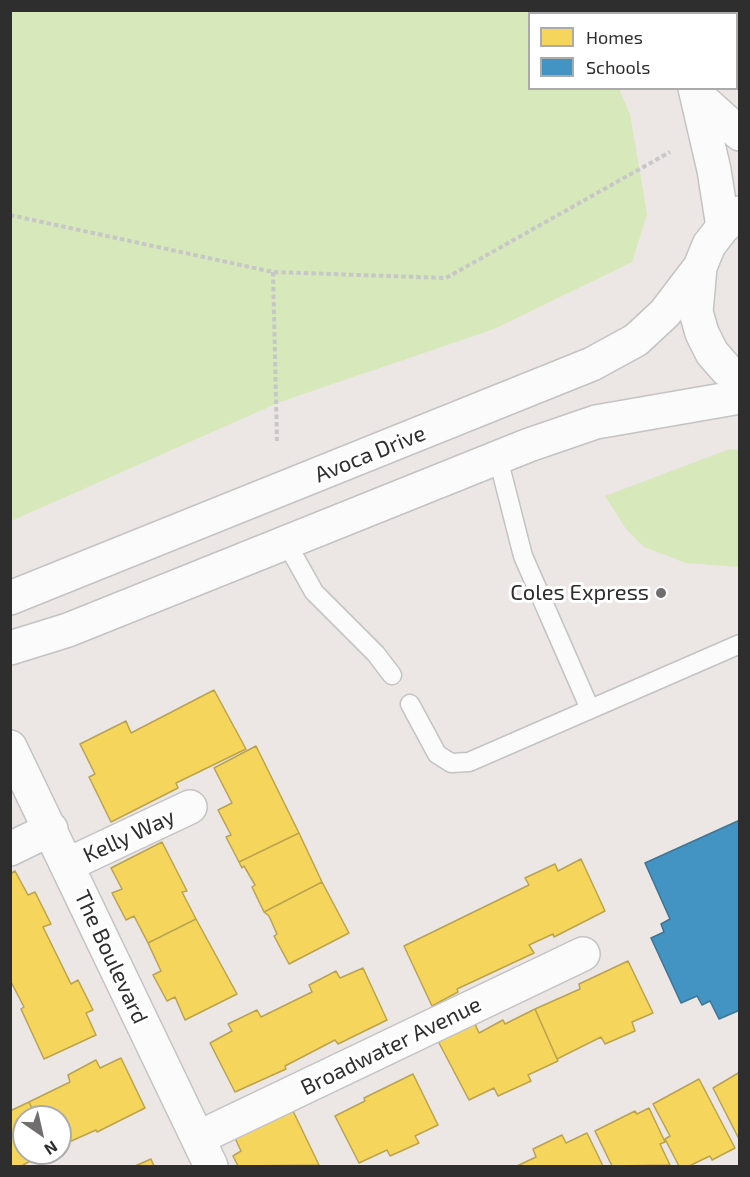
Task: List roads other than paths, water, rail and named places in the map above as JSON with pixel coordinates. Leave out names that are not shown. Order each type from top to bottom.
[{"type":"main road","points":[[697,93],[705,132],[731,220]]},
{"type":"main road","points":[[697,93],[740,134]]},
{"type":"main road","name":"Avoca Drive","points":[[10,598],[592,364],[636,340],[665,314],[700,267],[709,245],[731,220]]},
{"type":"main road","name":"Avoca Drive","points":[[700,267],[696,312],[702,333],[712,353],[727,370],[740,377]]},
{"type":"main road","points":[[10,648],[68,630],[498,458],[596,422],[740,397]]},
{"type":"main road","name":"The Boulevard","points":[[10,747],[204,1153]]},
{"type":"main road","name":"Kelly Way","points":[[67,865],[190,807]]},
{"type":"main road","points":[[10,849],[51,829]]},
{"type":"main road","name":"Broadwater Avenue","points":[[204,1153],[583,954]]},
{"type":"lane","points":[[498,458],[524,556],[590,709]]},
{"type":"lane","points":[[286,542],[314,592],[376,654],[392,675]]},
{"type":"lane","points":[[410,704],[437,754],[451,763],[460,764],[470,762],[740,644]]},
{"type":"place","name":"Coles Express","points":[[661,593]]}]
